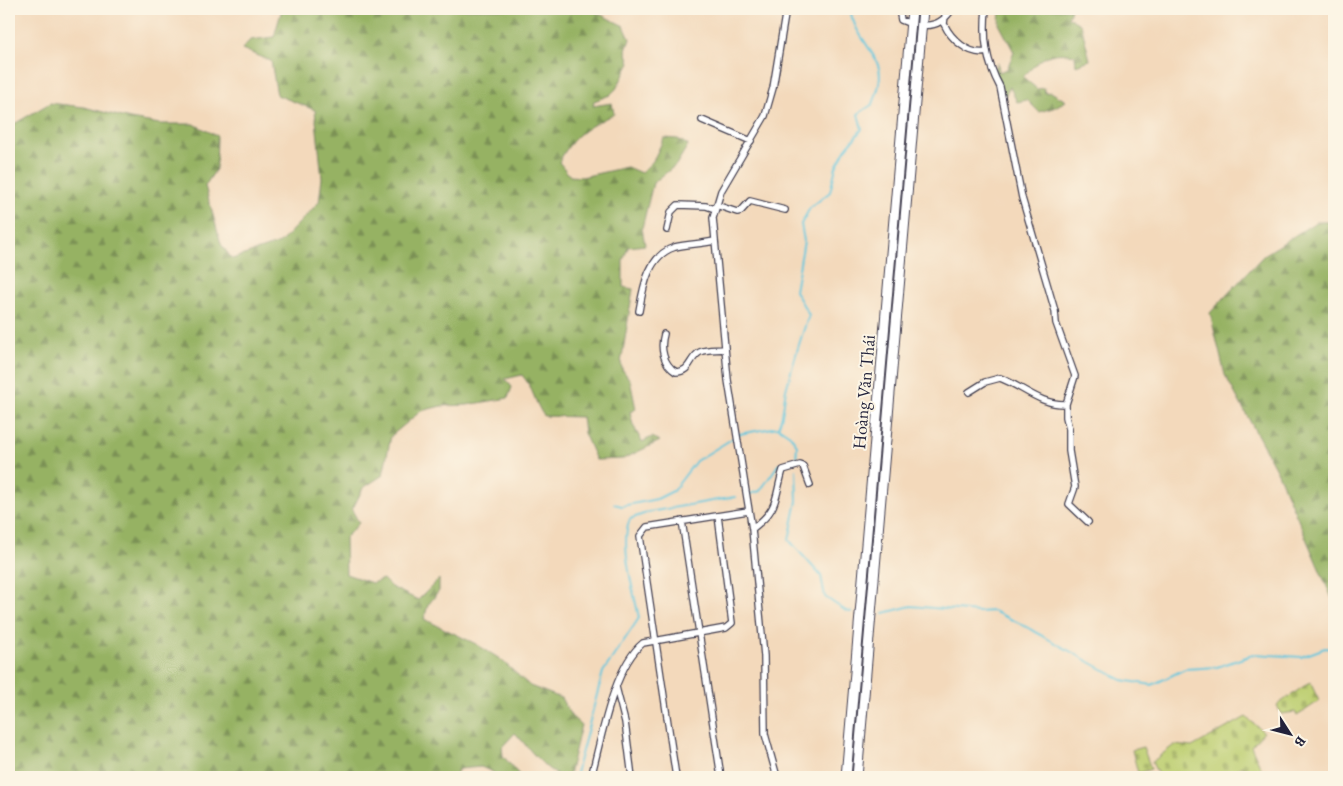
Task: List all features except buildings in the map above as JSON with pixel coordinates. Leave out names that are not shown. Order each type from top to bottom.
[{"type":"main road","name":"Hoàng Văn Thái","points":[[846,777],[912,9]]},
{"type":"main road","name":"Hoàng Văn Thái","points":[[857,777],[923,9]]},
{"type":"main road","points":[[911,24],[922,25]]},
{"type":"street","points":[[777,777],[765,734],[764,656],[752,529],[724,349],[714,242],[715,207],[721,191],[765,116],[773,88],[786,9]]},
{"type":"street","points":[[899,9],[902,20],[911,24]]},
{"type":"street","points":[[946,9],[944,24],[960,44],[978,53],[987,52]]},
{"type":"street","points":[[922,25],[933,25],[945,19],[952,9]]},
{"type":"street","points":[[986,9],[984,33],[987,52],[992,72],[1000,87],[1022,198],[1055,311],[1056,323],[1075,376],[1066,404],[1069,451],[1075,486],[1069,504],[1088,522]]},
{"type":"street","points":[[702,120],[751,140]]},
{"type":"street","points":[[667,230],[671,212],[678,205],[715,207],[737,212],[741,211],[750,201],[785,210]]},
{"type":"street","points":[[639,311],[644,281],[659,257],[678,247],[714,242]]},
{"type":"street","points":[[664,334],[661,348],[668,364],[676,372],[682,372],[688,367],[692,358],[701,351],[724,349]]},
{"type":"street","points":[[969,392],[985,382],[1000,378],[1040,399],[1056,405],[1066,404]]},
{"type":"street","points":[[752,529],[767,516],[776,502],[783,470],[800,465],[803,466],[810,485]]},
{"type":"street","points":[[676,777],[640,536],[647,527],[748,511]]},
{"type":"street","points":[[590,777],[618,678],[638,647],[643,643],[726,628],[733,620],[718,516]]},
{"type":"street","points":[[682,521],[721,777]]},
{"type":"street","points":[[616,687],[625,722],[632,777]]},
{"type":"street","points":[[783,777],[810,777]]},
{"type":"green space","points":[[282,9],[589,9],[624,26],[630,39],[626,50],[630,63],[616,89],[610,95],[594,101],[593,106],[612,103],[614,114],[596,123],[575,138],[559,162],[570,176],[582,177],[627,167],[641,173],[653,161],[664,138],[678,139],[688,145],[676,165],[653,183],[642,228],[645,245],[628,247],[623,261],[623,287],[633,289],[621,363],[622,369],[630,380],[636,409],[630,412],[633,425],[642,442],[652,437],[660,441],[623,459],[596,460],[584,433],[582,417],[544,416],[522,375],[505,379],[512,387],[508,398],[467,405],[441,406],[421,411],[391,436],[383,475],[363,488],[352,510],[359,523],[345,538],[346,574],[372,583],[383,579],[391,587],[418,600],[439,579],[439,591],[428,605],[424,619],[476,644],[500,659],[530,686],[561,698],[571,716],[581,725],[569,775],[556,774],[548,768],[515,733],[502,747],[503,756],[521,777],[495,777],[493,772],[481,767],[459,769],[454,777],[9,777],[9,127],[50,103],[84,107],[130,119],[160,124],[194,124],[217,136],[216,169],[205,186],[221,244],[232,259],[280,243],[319,202],[322,178],[315,110],[277,95],[271,61],[242,49],[250,40],[274,37]]},
{"type":"green space","points":[[1000,9],[1071,9],[1068,17],[1081,25],[1090,60],[1076,65],[1075,55],[1051,55],[1040,60],[1023,77],[1037,89],[1044,88],[1045,93],[1051,92],[1066,101],[1053,108],[1039,112],[1027,100],[1017,102],[1010,87],[1004,98],[994,69],[998,63],[999,72],[1007,69],[1014,52],[999,24]]},
{"type":"green space","points":[[1316,222],[1334,222],[1334,603],[1277,471],[1225,375],[1210,313],[1264,255]]},
{"type":"green space","points":[[1310,682],[1319,701],[1297,716],[1295,712],[1281,714],[1277,705]]},
{"type":"green space","points":[[1246,717],[1264,732],[1251,746],[1262,770],[1248,777],[1246,777],[1242,766],[1228,774],[1228,777],[1176,777],[1170,774],[1159,777],[1152,762],[1174,745],[1192,747]]},
{"type":"green space","points":[[1143,747],[1151,769],[1138,773],[1132,750]]},
{"type":"waterway","points":[[778,427],[791,371],[809,315],[795,291],[804,241],[801,224],[810,208],[830,192],[836,167],[845,150],[862,129],[858,114],[873,104],[879,85],[878,65],[858,31],[850,9]]},
{"type":"waterway","points":[[739,434],[778,427],[790,435],[797,445],[796,461],[778,465],[760,491],[750,494]]},
{"type":"waterway","points":[[614,504],[622,506],[657,499],[673,491],[696,461],[735,437]]},
{"type":"waterway","points":[[796,470],[797,501],[789,540],[821,576],[825,597],[846,611],[851,612]]},
{"type":"waterway","points":[[575,777],[603,672],[639,618],[627,554],[627,529],[630,519],[649,512],[735,497]]},
{"type":"waterway","points":[[884,613],[911,606],[978,612],[993,611],[1021,624],[1122,680],[1152,685],[1185,669],[1217,667],[1255,654],[1301,657],[1325,648],[1334,649]]}]
